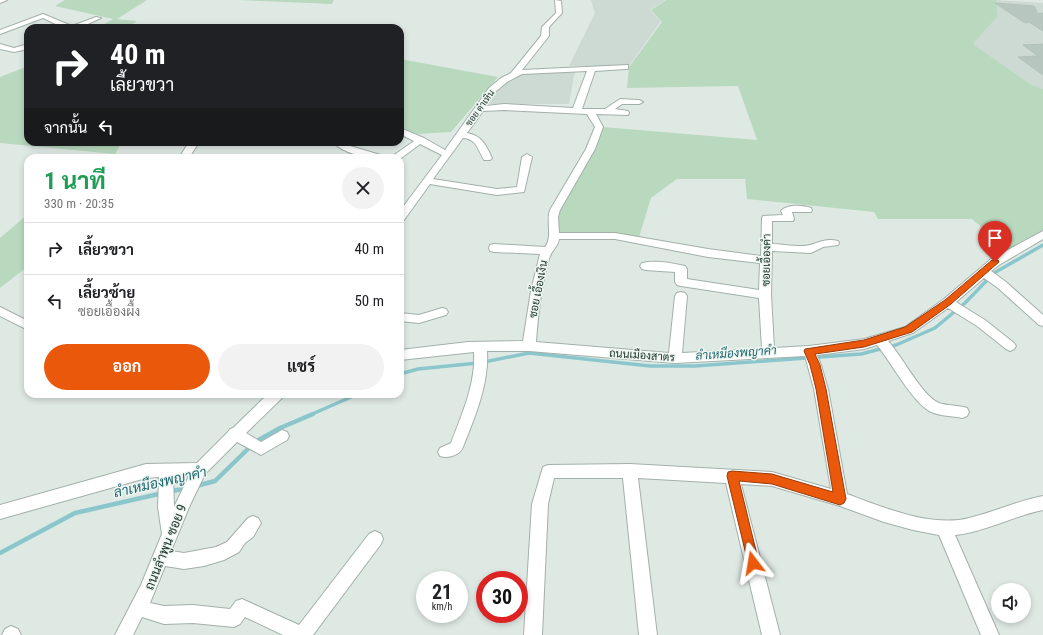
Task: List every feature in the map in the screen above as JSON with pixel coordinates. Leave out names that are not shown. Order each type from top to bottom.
[{"type":"street","points":[[0,1],[4,0]]},
{"type":"street","points":[[514,75],[545,36],[546,27],[559,13],[558,1]]},
{"type":"street","points":[[0,32],[43,16],[61,24]]},
{"type":"street","points":[[83,24],[98,18]]},
{"type":"street","points":[[0,46],[12,51],[24,48]]},
{"type":"street","name":"ซอย ต๋าเหิน","points":[[404,213],[448,154],[492,90],[504,80],[526,71],[625,67]]},
{"type":"street","points":[[577,110],[592,68]]},
{"type":"street","points":[[607,111],[620,101],[639,102]]},
{"type":"street","points":[[480,109],[504,107],[625,113]]},
{"type":"street","name":"ซอย เอื้องเงิน","points":[[530,346],[532,308],[546,251],[554,242],[554,212],[595,141],[599,126],[590,112]]},
{"type":"street","points":[[404,133],[448,154]]},
{"type":"street","points":[[461,135],[472,136],[480,141],[487,158]]},
{"type":"street","points":[[401,154],[421,140]]},
{"type":"street","points":[[344,146],[367,154]]},
{"type":"street","points":[[427,181],[497,192],[521,190],[527,157]]},
{"type":"street","name":"ซอยเอื้องคำ","points":[[768,353],[765,295],[767,218],[789,219],[786,211],[791,209],[807,210]]},
{"type":"street","name":"ถนนเมืองสาตร","points":[[404,355],[530,346],[675,358],[768,353],[811,357],[864,344],[881,342],[909,330],[951,304],[986,273],[995,262],[1043,234]]},
{"type":"street","points":[[554,236],[615,236],[708,253],[767,260]]},
{"type":"street","points":[[767,247],[811,249],[821,244],[834,242]]},
{"type":"street","points":[[494,248],[546,251]]},
{"type":"street","points":[[646,266],[661,266],[681,269],[681,282],[765,295]]},
{"type":"street","points":[[986,273],[1043,322]]},
{"type":"street","points":[[675,358],[681,296]]},
{"type":"street","points":[[951,304],[972,317],[1010,346]]},
{"type":"street","points":[[0,311],[24,324]]},
{"type":"street","points":[[404,317],[419,319],[442,312]]},
{"type":"street","points":[[881,342],[893,355],[921,396],[936,408],[962,412]]},
{"type":"street","points":[[445,452],[456,447],[467,419],[481,373],[481,350]]},
{"type":"street","points":[[811,357],[821,389],[840,499]]},
{"type":"street","name":"ถนนลำพูน ซอย 9","points":[[124,635],[139,608],[196,475],[272,398]]},
{"type":"street","points":[[235,434],[261,449],[282,436]]},
{"type":"street","points":[[0,512],[146,471],[166,470],[196,475]]},
{"type":"street","points":[[166,470],[166,507],[170,535]]},
{"type":"street","points":[[630,471],[648,635]]},
{"type":"street","points":[[533,635],[540,504],[548,472],[630,471],[772,479],[840,499],[891,517],[913,523],[944,528],[968,526],[1027,506],[1043,503]]},
{"type":"street","points":[[732,476],[771,635]]},
{"type":"street","points":[[161,558],[184,561],[218,554],[232,547],[239,538],[247,532],[253,523]]},
{"type":"street","points":[[944,528],[990,635]]},
{"type":"street","points":[[139,608],[164,615],[193,614],[234,618],[242,607],[302,635],[375,539]]},
{"type":"shaded area","points":[[591,0],[665,0],[650,10],[661,21],[629,66],[569,66],[595,13]]},
{"type":"shaded area","points":[[996,0],[1043,3],[1043,89],[1032,85],[973,44],[998,16]]},
{"type":"shaded area","points":[[575,71],[569,104],[488,104],[500,86],[524,72]]},
{"type":"green space","points":[[65,0],[147,0],[117,19],[137,21],[132,24],[105,24],[113,19],[55,6]]},
{"type":"green space","points":[[237,0],[334,0],[332,4]]},
{"type":"green space","points":[[666,0],[996,0],[998,16],[973,44],[1032,85],[1043,89],[1043,230],[1008,249],[972,219],[878,219],[874,212],[747,199],[745,179],[677,179],[651,198],[639,237],[603,233],[558,233],[557,211],[598,141],[603,127],[757,140],[738,86],[627,88],[629,67],[662,22],[651,10]]},
{"type":"green space","points":[[404,60],[498,77],[451,132],[417,134],[404,129]]},
{"type":"green space","points":[[24,68],[24,145],[0,143],[0,77]]},
{"type":"green space","points":[[31,146],[120,146],[115,154]]},
{"type":"green space","points":[[24,217],[24,269],[0,288],[0,238]]},
{"type":"building","points":[[995,3],[1034,6],[1038,14],[1043,13],[1043,31],[1029,22],[1025,23]]},
{"type":"building","points":[[1043,44],[1043,75],[1018,57],[1038,56],[1023,45]]},
{"type":"waterway","name":"ลำเหมืองพญาคำ","points":[[484,362],[529,353],[650,366],[695,366],[861,354],[896,345],[935,328],[965,303],[994,273],[1043,245]]},
{"type":"waterway","name":"ลำเหมืองพญาคำ","points":[[404,373],[418,369],[478,363]]},
{"type":"waterway","name":"ลำเหมืองพญาคำ","points":[[310,415],[349,398]]},
{"type":"waterway","name":"ลำเหมืองพญาคำ","points":[[255,442],[280,428],[313,414]]},
{"type":"waterway","name":"ลำเหมืองพญาคำ","points":[[196,486],[215,481],[251,446]]},
{"type":"waterway","name":"ลำเหมืองพญาคำ","points":[[169,492],[186,488]]},
{"type":"waterway","name":"ลำเหมืองพญาคำ","points":[[0,553],[75,513],[163,493]]},
{"type":"route","points":[[753,563],[732,476],[772,479],[840,499],[821,389],[815,365],[808,351],[864,344],[909,330],[948,302],[995,262]]}]
